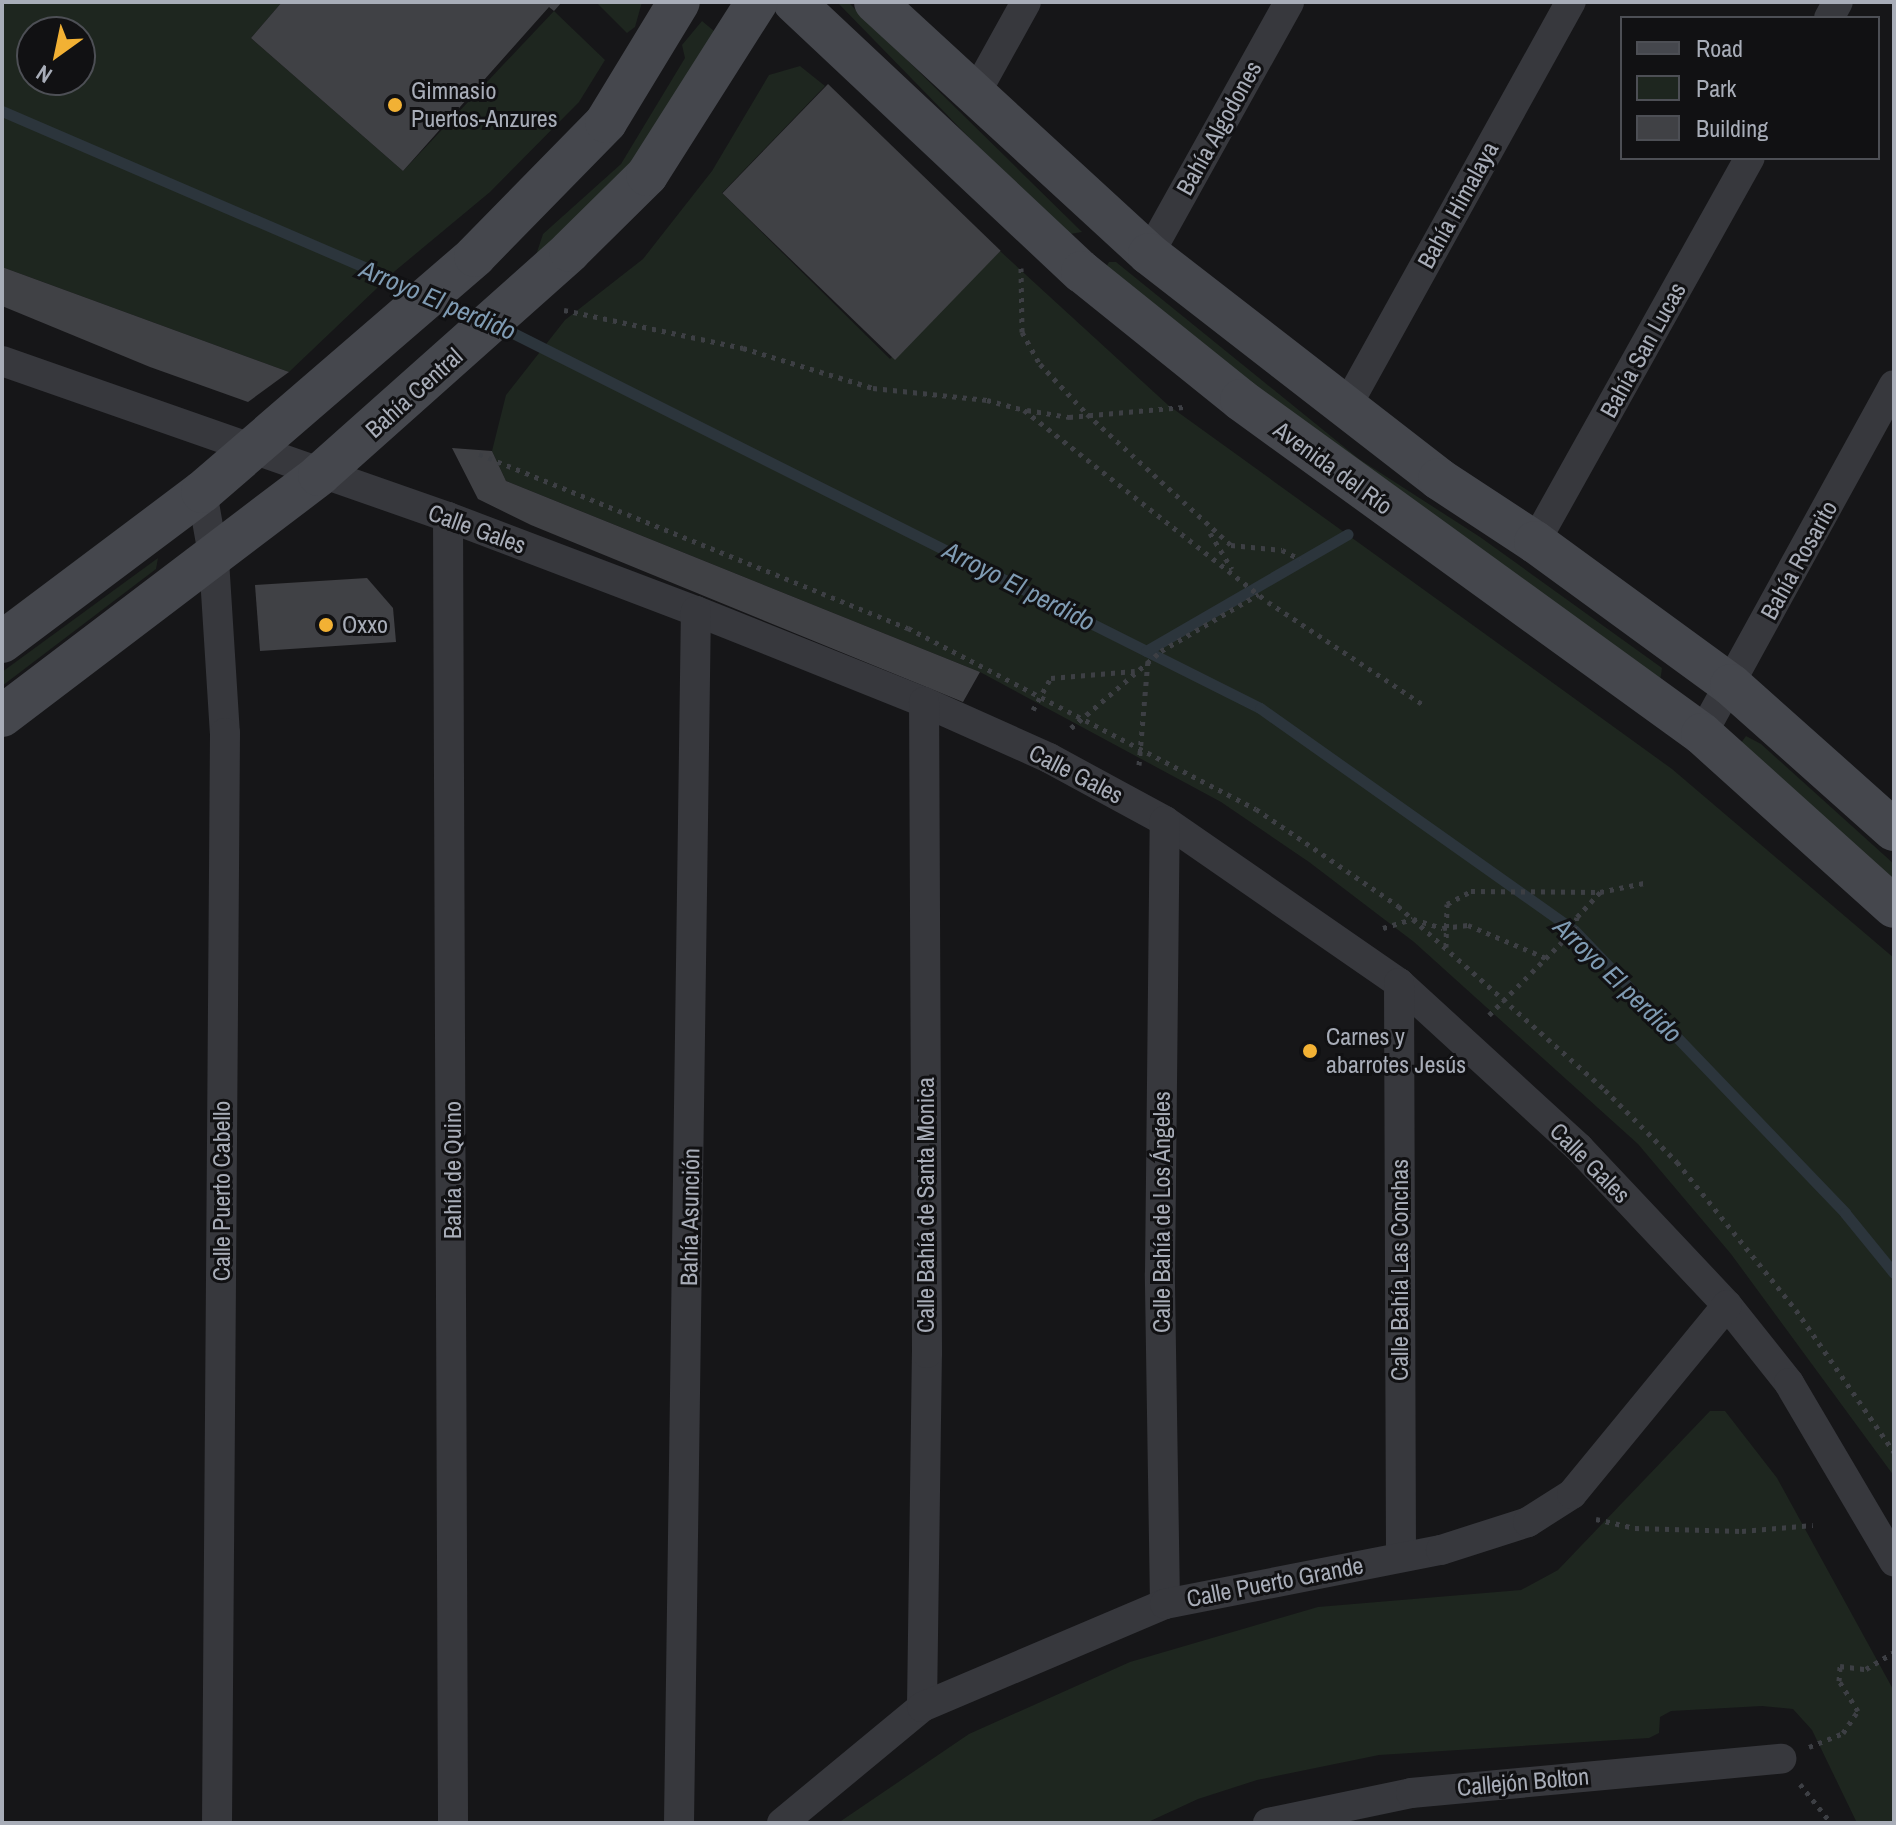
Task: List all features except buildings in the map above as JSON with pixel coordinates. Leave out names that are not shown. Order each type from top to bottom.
[{"type":"street","points":[[4,638],[202,492],[485,246],[606,122],[679,2]]},
{"type":"street","name":"Bahía Central","points":[[2,716],[214,560],[539,295],[647,175],[757,2]]},
{"type":"street","name":"Avenida del Río","points":[[794,2],[1082,272],[1241,400],[1702,734],[1894,907]]},
{"type":"street","points":[[875,2],[1134,241],[1345,409],[1731,685],[1894,830]]},
{"type":"street","points":[[974,96],[1026,2]]},
{"type":"street","name":"Bahía Algodones","points":[[1134,241],[1289,2]]},
{"type":"street","name":"Bahía Himalaya","points":[[1345,409],[1571,2]]},
{"type":"street","name":"Bahía San Lucas","points":[[1535,542],[1749,160]]},
{"type":"street","points":[[1082,272],[1134,241]]},
{"type":"street","points":[[485,246],[539,295]]},
{"type":"street","name":"Calle Gales","points":[[2,361],[319,475],[448,517],[696,611],[924,702],[1049,758],[1165,821],[1399,983],[1579,1148],[1727,1305],[1789,1383],[1894,1561]]},
{"type":"street","name":"Bahía Rosarito","points":[[1702,734],[1894,385]]},
{"type":"street","name":"Calle Puerto Cabello","points":[[202,492],[214,560],[225,733],[217,1823]]},
{"type":"street","name":"Bahía de Quino","points":[[448,517],[453,1823]]},
{"type":"street","name":"Bahía Asunción","points":[[679,1823],[696,611]]},
{"type":"street","name":"Calle Bahía de Santa Monica","points":[[922,1707],[927,1353],[924,702]]},
{"type":"street","name":"Calle Bahía de Los Ángeles","points":[[1165,821],[1160,1274],[1165,1604]]},
{"type":"street","name":"Calle Bahía Las Conchas","points":[[1399,983],[1401,1556]]},
{"type":"street","name":"Calle Puerto Grande","points":[[782,1823],[922,1707],[1165,1604],[1401,1556],[1528,1522],[1572,1494],[1727,1305]]},
{"type":"street","name":"Callejón Bolton","points":[[1268,1823],[1411,1793],[1781,1759]]},
{"type":"path","points":[[1021,259],[1022,332],[1040,364],[1087,414],[1207,528],[1231,545],[1282,550],[1300,559]]},
{"type":"path","points":[[539,295],[743,348],[873,388],[987,400],[1024,410],[1087,414],[1189,407]]},
{"type":"path","points":[[1024,410],[1259,594],[1425,706]]},
{"type":"path","points":[[1207,528],[1234,574]]},
{"type":"path","points":[[1071,728],[1149,660],[1259,594]]},
{"type":"path","points":[[1139,765],[1149,660]]},
{"type":"path","points":[[1033,710],[1051,678],[1136,670]]},
{"type":"path","points":[[1447,947],[1443,928],[1447,904],[1471,891],[1600,892],[1644,883]]},
{"type":"path","points":[[1489,1015],[1574,930],[1577,917],[1600,892]]},
{"type":"path","points":[[1383,928],[1413,919],[1443,928],[1468,925],[1546,958]]},
{"type":"path","points":[[1596,1519],[1635,1528],[1711,1531],[1813,1525]]},
{"type":"path","points":[[1831,1823],[1781,1759],[1843,1733],[1858,1711],[1839,1681],[1840,1666],[1866,1669],[1894,1652]]},
{"type":"green space","points":[[2,2],[282,2],[251,38],[403,171],[554,11],[605,60],[579,102],[490,192],[395,271],[289,372],[2,267]]},
{"type":"green space","points":[[596,2],[642,2],[635,27],[627,33]]},
{"type":"green space","points":[[837,2],[848,2],[1082,232],[1064,235]]},
{"type":"green space","points":[[702,21],[720,36],[633,174],[536,255],[543,234],[621,164],[685,58],[682,45]]},
{"type":"green space","points":[[800,66],[825,86],[722,193],[890,359],[1000,251],[1168,405],[1672,769],[1894,958],[1894,1476],[1731,1254],[1638,1144],[1414,942],[1309,862],[1221,802],[980,672],[506,481],[492,451],[506,395],[565,320],[643,259],[712,171],[769,75]]},
{"type":"green space","points":[[1109,262],[1116,262],[1359,459],[1480,537],[1662,668],[1660,682],[1355,471],[1105,269]]},
{"type":"green space","points":[[158,558],[156,569],[2,686],[2,672]]},
{"type":"green space","points":[[1746,736],[1761,744],[1894,864],[1894,880],[1741,743]]},
{"type":"green space","points":[[1710,1411],[1725,1411],[1777,1478],[1894,1691],[1894,1823],[1857,1823],[1812,1730],[1793,1709],[1762,1706],[1671,1711],[1660,1717],[1659,1733],[1649,1738],[1379,1755],[1257,1780],[1198,1799],[1146,1823],[838,1823],[969,1734],[1130,1662],[1318,1607],[1521,1590],[1558,1570]]},
{"type":"waterway","name":"Arroyo El perdido","points":[[2,111],[419,291]]},
{"type":"waterway","name":"Arroyo El perdido","points":[[438,300],[481,318]]},
{"type":"waterway","name":"Arroyo El perdido","points":[[501,327],[1260,708],[1574,930],[1845,1213],[1894,1273]]},
{"type":"waterway","points":[[1146,651],[1348,534]]},
{"type":"place","name":"Gimnasio Puertos-Anzures","points":[[395,105]]},
{"type":"place","name":"Oxxo","points":[[326,625]]},
{"type":"place","name":"Carnes y abarrotes Jesús","points":[[1310,1051]]}]
